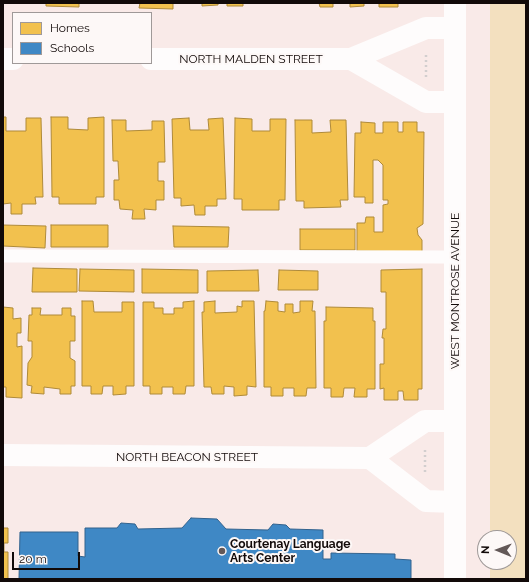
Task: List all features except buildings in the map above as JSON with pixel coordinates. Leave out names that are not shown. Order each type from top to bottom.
[{"type":"street","name":"WEST MONTROSE AVENUE","points":[[455,3],[455,579]]},
{"type":"street","name":"NORTH MALDEN STREET","points":[[152,59],[351,60],[426,28],[455,28]]},
{"type":"street","name":"NORTH MALDEN STREET","points":[[351,60],[426,102],[455,102]]},
{"type":"street","points":[[455,421],[425,421],[370,458],[426,501],[455,502]]},
{"type":"street","name":"NORTH BEACON STREET","points":[[3,455],[370,458]]},
{"type":"lane","points":[[3,256],[455,257]]},
{"type":"path","points":[[426,50],[426,78]]},
{"type":"path","points":[[425,446],[425,477]]},
{"type":"shaded area","points":[[490,3],[526,3],[526,579],[490,579],[490,570],[517,570],[517,530],[490,530]]},
{"type":"place","name":"Courtenay Language Arts Center","points":[[222,551]]}]
